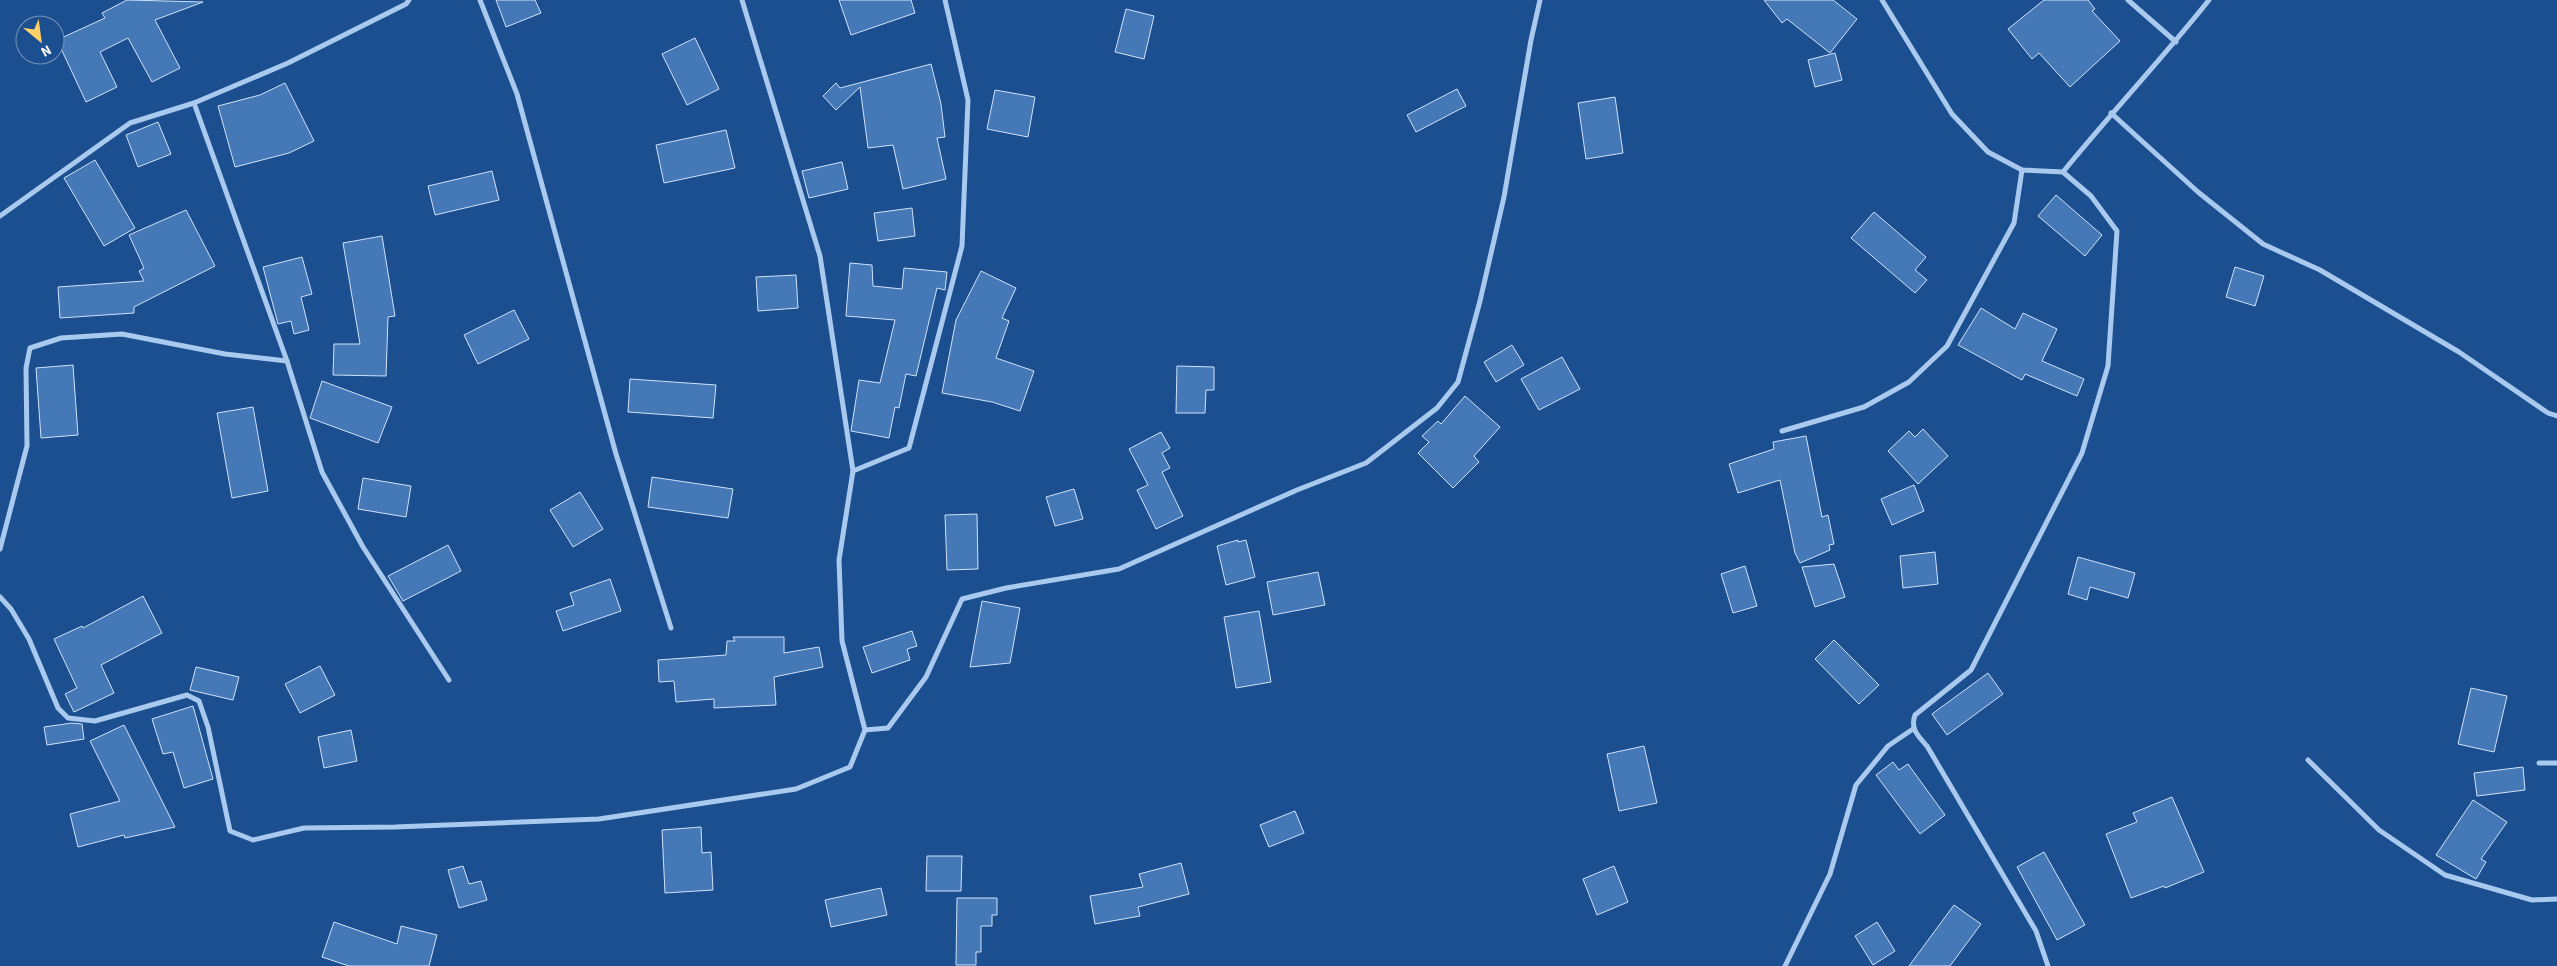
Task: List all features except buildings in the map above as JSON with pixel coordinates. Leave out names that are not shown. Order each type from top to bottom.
[{"type":"street","points":[[0,216],[130,123],[194,103],[288,63],[406,4],[410,0]]},
{"type":"street","points":[[480,0],[517,94],[616,454],[671,628]]},
{"type":"street","points":[[0,597],[11,609],[28,639],[58,708],[68,718],[95,721],[187,695],[199,702],[208,727],[230,831],[253,840],[304,828],[395,827],[599,819],[796,789],[850,767],[865,730],[842,641],[839,560],[853,471],[820,256],[742,0]]},
{"type":"street","points":[[853,471],[908,448],[962,246],[968,100],[945,0]]},
{"type":"street","points":[[865,730],[888,728],[920,684],[962,598],[1006,588],[1119,569],[1297,490],[1366,463],[1437,408],[1458,382],[1480,301],[1504,197],[1531,40],[1540,0]]},
{"type":"street","points":[[1882,0],[1952,114],[1988,152],[2022,170],[2063,172],[2091,196],[2117,231],[2108,366],[2082,453],[1970,670],[1915,715],[1913,729],[1927,746],[2005,876],[2036,931],[2048,966]]},
{"type":"street","points":[[2128,0],[2176,42]]},
{"type":"street","points":[[2063,172],[2111,113],[2176,42],[2208,0]]},
{"type":"street","points":[[194,103],[287,362],[322,472],[362,547],[448,680]]},
{"type":"street","points":[[2111,113],[2198,192],[2262,244],[2320,270],[2459,352],[2548,414],[2557,416]]},
{"type":"street","points":[[1782,431],[1864,407],[1909,382],[1947,346],[2014,223],[2022,170]]},
{"type":"street","points":[[0,549],[27,446],[26,368],[30,348],[60,338],[122,334],[225,354],[287,362]]},
{"type":"street","points":[[1785,966],[1830,874],[1856,785],[1888,746],[1913,729]]},
{"type":"street","points":[[2308,760],[2379,830],[2445,875],[2532,900],[2557,899]]},
{"type":"street","points":[[2539,763],[2557,763]]}]
